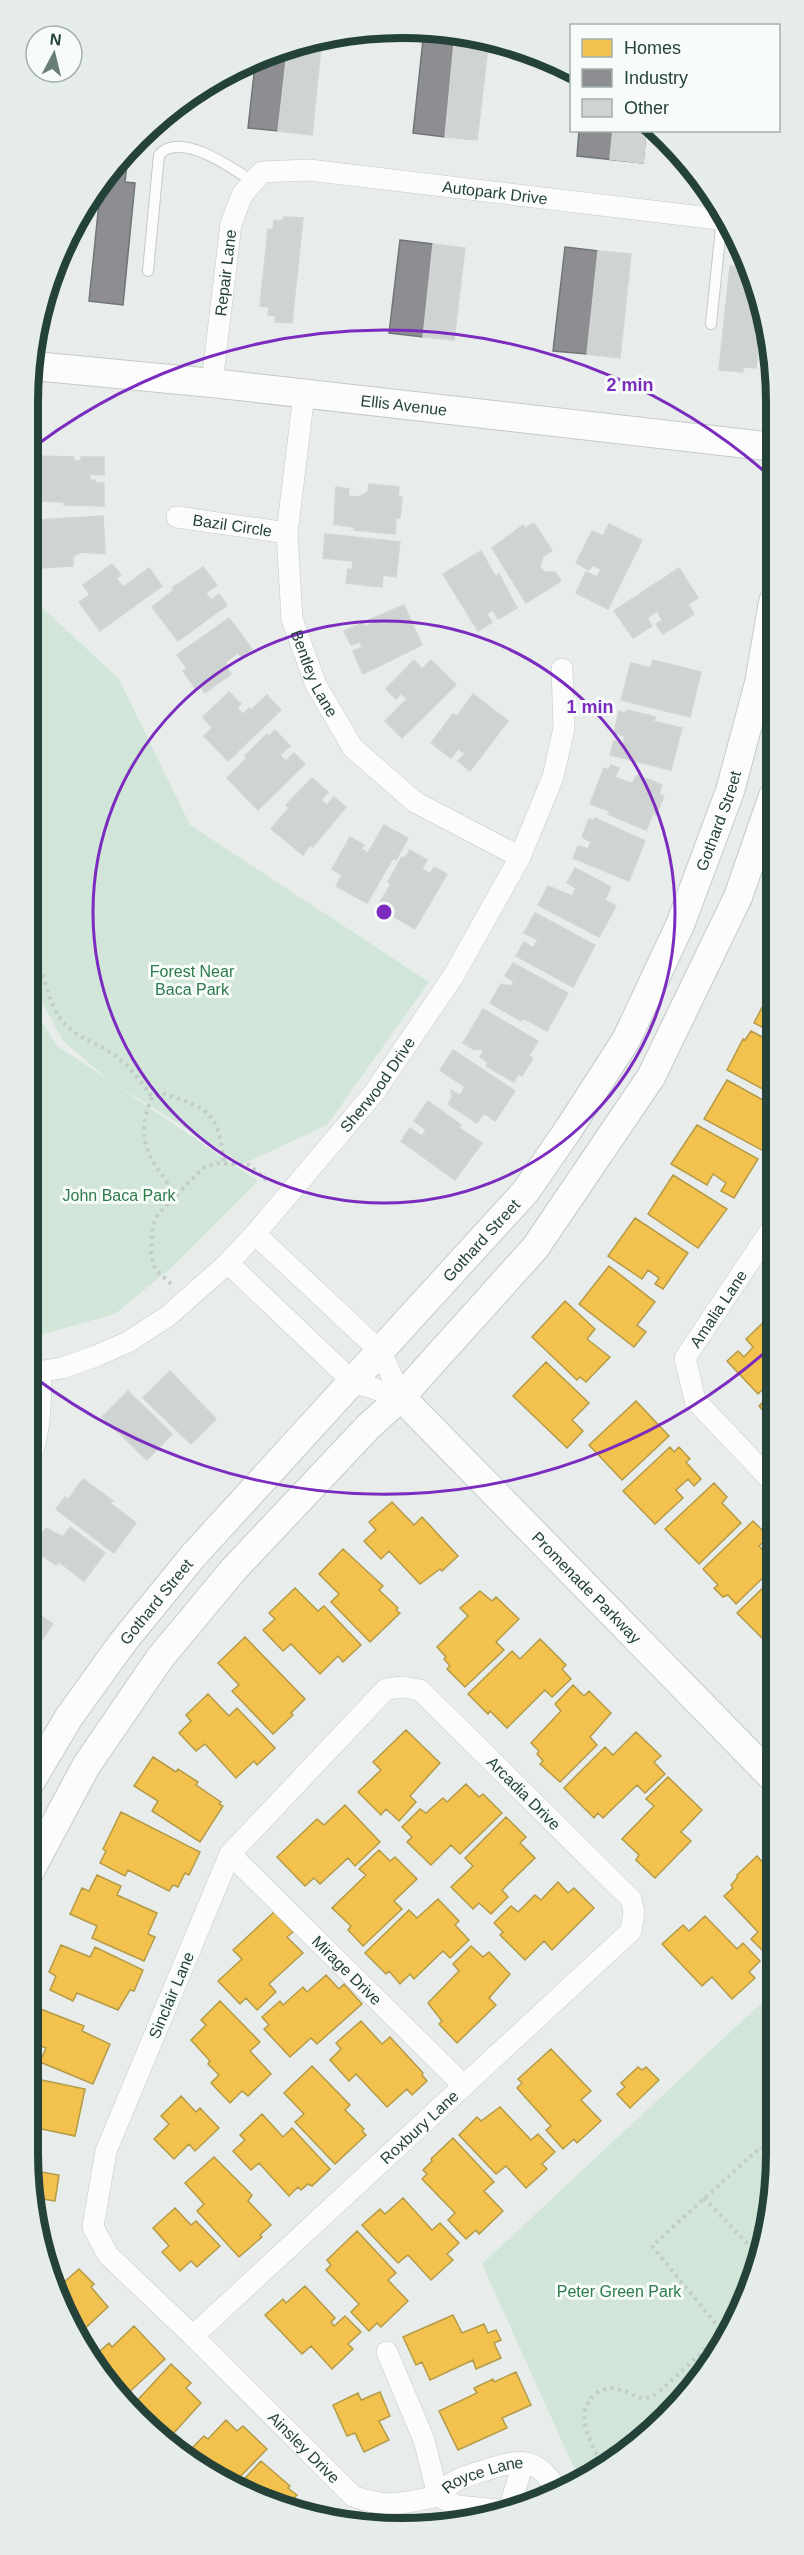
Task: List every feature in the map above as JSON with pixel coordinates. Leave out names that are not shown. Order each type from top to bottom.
[{"type":"street","name":"Autopark Drive","points":[[257,177],[309,170],[716,217]]},
{"type":"street","name":"Repair Lane","points":[[213,383],[231,224],[242,195],[257,177]]},
{"type":"street","name":"Ellis Avenue","points":[[39,367],[643,430],[766,446]]},
{"type":"street","name":"Bentley Lane","points":[[304,394],[287,532],[292,619],[316,684],[353,748],[415,802],[520,857]]},
{"type":"street","name":"Bazil Circle","points":[[177,517],[287,532]]},
{"type":"street","name":"Gothard Street","points":[[37,1771],[69,1718],[144,1616],[193,1556],[526,1191],[626,1040],[680,925],[730,791],[759,683],[766,642]]},
{"type":"street","name":"Sherwood Drive","points":[[37,1373],[62,1368],[128,1342],[168,1316],[228,1263],[255,1234],[387,1073],[454,975],[520,857],[553,777],[564,728],[562,669]]},
{"type":"street","points":[[37,1858],[86,1766],[160,1658],[234,1569],[368,1427],[401,1397],[535,1248],[651,1077],[738,897],[766,816]]},
{"type":"street","name":"Promenade Parkway","points":[[255,1234],[381,1352],[401,1397],[766,1771]]},
{"type":"street","name":"Amalia Lane","points":[[766,1237],[685,1358],[694,1400],[766,1475]]},
{"type":"street","name":"Promenade Parkway","points":[[228,1263],[353,1382],[401,1397]]},
{"type":"street","points":[[37,1384],[42,1410],[37,1438]]},
{"type":"street","name":"Sinclair Lane","points":[[193,2336],[108,2255],[93,2227],[106,2151],[231,1854],[386,1689],[402,1687]]},
{"type":"street","name":"Arcadia Drive","points":[[402,1687],[420,1690],[630,1899],[634,1912]]},
{"type":"street","name":"Mirage Drive","points":[[231,1854],[464,2086]]},
{"type":"street","name":"Roxbury Lane","points":[[193,2336],[631,1931],[634,1912]]},
{"type":"street","name":"Ainsley Drive","points":[[193,2336],[353,2496],[374,2504],[399,2505],[438,2496]]},
{"type":"street","points":[[387,2352],[424,2440],[438,2496]]},
{"type":"street","name":"Royce Lane","points":[[481,2508],[457,2506],[438,2496],[451,2482],[515,2461],[544,2471],[553,2485]]},
{"type":"street","points":[[512,2500],[523,2463]]},
{"type":"lane","points":[[148,271],[159,155],[163,150],[190,149],[216,157],[257,177]]},
{"type":"lane","points":[[711,324],[723,229]]},
{"type":"path","points":[[37,955],[54,1009],[64,1024],[81,1038],[109,1052],[131,1069],[152,1097]]},
{"type":"path","points":[[177,1195],[150,1159],[144,1145],[147,1110],[152,1097],[162,1093],[201,1108],[211,1116],[220,1133],[224,1163]]},
{"type":"path","points":[[186,1299],[155,1269],[151,1253],[153,1225],[158,1214],[203,1168],[224,1163],[249,1165],[287,1197]]},
{"type":"path","points":[[721,2330],[651,2246],[760,2147],[766,2152]]},
{"type":"path","points":[[704,2198],[753,2250]]},
{"type":"path","points":[[599,2460],[583,2422],[585,2406],[596,2393],[614,2388],[628,2392],[639,2399],[649,2399],[712,2345]]},
{"type":"green space","name":"Forest Near Baca Park","points":[[37,603],[119,679],[190,825],[429,982],[327,1125],[243,1164],[113,1083],[258,1181],[170,1269],[115,1314],[37,1334],[37,1014],[57,1046],[108,1079],[64,1042],[37,994]]},
{"type":"green space","name":"Peter Green Park","points":[[766,1999],[766,2177],[754,2247],[739,2292],[705,2356],[660,2411],[624,2442],[576,2473],[482,2264]]},
{"type":"building: Homes","points":[[766,1000],[766,1029],[754,1023]]},
{"type":"building: Homes","points":[[751,1031],[766,1039],[766,1091],[727,1070],[743,1039],[745,1040]]},
{"type":"building: Homes","points":[[727,1080],[766,1102],[766,1152],[704,1119]]},
{"type":"building: Homes","points":[[697,1125],[758,1159],[734,1198],[721,1191],[726,1183],[713,1174],[707,1185],[671,1164]]},
{"type":"building: Homes","points":[[673,1175],[727,1209],[698,1248],[648,1214]]},
{"type":"building: Homes","points":[[635,1218],[688,1253],[663,1289],[655,1284],[659,1278],[648,1270],[642,1279],[608,1256]]},
{"type":"building: Homes","points":[[609,1266],[655,1302],[637,1325],[646,1332],[634,1347],[579,1304]]},
{"type":"building: Homes","points":[[565,1301],[595,1329],[587,1339],[610,1357],[586,1382],[580,1377],[577,1380],[532,1337]]},
{"type":"building: Homes","points":[[766,1320],[766,1386],[758,1394],[727,1361],[738,1351],[744,1357],[753,1347],[746,1339]]},
{"type":"building: Homes","points":[[546,1362],[589,1403],[572,1420],[583,1431],[567,1448],[513,1396]]},
{"type":"building: Homes","points":[[766,1399],[766,1414],[759,1406]]},
{"type":"building: Homes","points":[[636,1401],[669,1436],[622,1480],[589,1445]]},
{"type":"building: Homes","points":[[670,1447],[674,1452],[679,1447],[690,1459],[686,1462],[701,1479],[694,1486],[688,1479],[676,1490],[683,1498],[655,1524],[623,1491]]},
{"type":"building: Homes","points":[[714,1483],[727,1497],[722,1503],[741,1523],[699,1564],[665,1529]]},
{"type":"building: Homes","points":[[392,1502],[414,1525],[422,1517],[458,1556],[442,1571],[440,1569],[420,1584],[389,1551],[381,1559],[364,1541],[376,1530],[369,1522]]},
{"type":"building: Homes","points":[[753,1521],[766,1534],[766,1540],[759,1546],[766,1553],[766,1575],[736,1604],[728,1595],[723,1597],[714,1588],[718,1585],[703,1569]]},
{"type":"building: Homes","points":[[343,1549],[383,1586],[379,1590],[398,1608],[396,1610],[400,1613],[370,1642],[331,1602],[339,1594],[319,1574]]},
{"type":"building: Homes","points":[[766,1585],[766,1642],[737,1613]]},
{"type":"building: Homes","points":[[295,1588],[318,1611],[324,1606],[361,1645],[343,1662],[338,1656],[320,1674],[291,1644],[283,1651],[263,1630],[275,1619],[269,1613]]},
{"type":"building: Homes","points":[[480,1591],[492,1601],[496,1597],[519,1619],[496,1642],[504,1650],[465,1687],[447,1669],[450,1666],[444,1659],[446,1657],[437,1647],[468,1616],[460,1608]]},
{"type":"building: Homes","points":[[245,1637],[305,1699],[291,1713],[293,1715],[273,1734],[232,1691],[239,1685],[218,1663]]},
{"type":"building: Homes","points":[[540,1639],[566,1665],[562,1669],[571,1679],[552,1697],[545,1690],[507,1728],[490,1711],[488,1714],[468,1694],[512,1651],[520,1659]]},
{"type":"building: Homes","points":[[573,1685],[584,1696],[589,1691],[611,1713],[590,1737],[597,1745],[560,1782],[540,1764],[543,1761],[537,1754],[539,1751],[531,1743],[561,1711],[555,1704]]},
{"type":"building: Homes","points":[[208,1694],[229,1716],[237,1708],[275,1748],[257,1765],[254,1761],[236,1778],[205,1744],[196,1751],[179,1733],[191,1721],[186,1715]]},
{"type":"building: Homes","points":[[406,1730],[440,1763],[410,1796],[416,1802],[399,1821],[386,1809],[381,1815],[358,1792],[381,1770],[373,1762]]},
{"type":"building: Homes","points":[[636,1732],[661,1756],[654,1762],[665,1774],[645,1793],[637,1785],[603,1818],[598,1813],[594,1818],[564,1788],[605,1747],[613,1755]]},
{"type":"building: Homes","points":[[153,1757],[176,1772],[178,1769],[198,1782],[196,1785],[221,1802],[219,1804],[223,1806],[200,1842],[152,1811],[158,1801],[134,1786]]},
{"type":"building: Homes","points":[[668,1777],[702,1810],[681,1832],[691,1841],[655,1878],[636,1860],[639,1855],[622,1839],[654,1806],[646,1799]]},
{"type":"building: Homes","points":[[466,1784],[479,1797],[483,1794],[502,1813],[460,1854],[451,1845],[431,1865],[407,1842],[412,1837],[402,1827],[420,1809],[426,1813],[443,1798],[447,1802]]},
{"type":"building: Homes","points":[[345,1805],[380,1842],[355,1866],[348,1858],[320,1884],[314,1878],[305,1886],[277,1857],[317,1819],[324,1825]]},
{"type":"building: Homes","points":[[121,1812],[200,1852],[189,1875],[185,1873],[178,1887],[173,1885],[169,1891],[128,1870],[125,1876],[100,1863],[106,1851],[103,1849]]},
{"type":"building: Homes","points":[[506,1817],[526,1837],[520,1843],[535,1858],[502,1890],[508,1897],[491,1914],[479,1903],[473,1909],[451,1887],[473,1866],[465,1858]]},
{"type":"building: Homes","points":[[379,1850],[390,1861],[395,1857],[417,1879],[394,1901],[402,1909],[363,1946],[348,1930],[351,1926],[332,1908],[366,1875],[359,1869]]},
{"type":"building: Homes","points":[[757,1856],[766,1866],[766,1954],[751,1939],[758,1932],[724,1896],[733,1888],[731,1885],[737,1875]]},
{"type":"building: Homes","points":[[97,1875],[121,1886],[117,1895],[157,1913],[148,1934],[155,1937],[144,1961],[92,1938],[97,1926],[70,1914],[82,1888],[89,1891]]},
{"type":"building: Homes","points":[[558,1882],[568,1893],[574,1888],[594,1908],[552,1950],[544,1941],[525,1960],[500,1935],[503,1932],[494,1923],[511,1906],[518,1912],[535,1895],[541,1900]]},
{"type":"building: Homes","points":[[438,1899],[459,1921],[455,1925],[469,1940],[450,1958],[443,1951],[414,1979],[410,1974],[400,1984],[389,1971],[386,1974],[365,1953],[409,1910],[417,1918]]},
{"type":"building: Homes","points":[[274,1912],[293,1932],[287,1937],[303,1953],[269,1984],[276,1992],[257,2010],[246,1998],[240,2004],[218,1981],[242,1959],[233,1950]]},
{"type":"building: Homes","points":[[705,1916],[737,1949],[743,1943],[760,1961],[749,1972],[755,1978],[732,1999],[712,1977],[702,1986],[662,1944],[683,1925],[689,1931]]},
{"type":"building: Homes","points":[[61,1945],[90,1957],[95,1947],[143,1970],[134,1991],[130,1990],[118,2010],[77,1993],[73,2001],[50,1990],[56,1976],[49,1972]]},
{"type":"building: Homes","points":[[471,1946],[483,1957],[489,1952],[510,1974],[489,1998],[496,2005],[457,2043],[439,2024],[442,2021],[428,2003],[459,1971],[453,1964]]},
{"type":"building: Homes","points":[[326,1975],[339,1989],[344,1984],[362,2004],[317,2044],[311,2038],[290,2057],[264,2029],[269,2025],[262,2017],[280,2001],[283,2005],[303,1987],[307,1992]]},
{"type":"building: Homes","points":[[220,2001],[260,2042],[250,2051],[271,2074],[248,2096],[242,2091],[230,2103],[211,2083],[219,2075],[191,2040],[206,2025],[201,2020]]},
{"type":"building: Homes","points":[[37,2008],[84,2026],[82,2031],[110,2044],[93,2084],[40,2062],[46,2048],[37,2045]]},
{"type":"building: Homes","points":[[361,2021],[382,2044],[390,2037],[423,2073],[427,2081],[412,2095],[407,2089],[387,2107],[356,2074],[349,2081],[330,2060],[341,2049],[336,2043]]},
{"type":"building: Homes","points":[[551,2049],[591,2091],[581,2100],[601,2121],[577,2143],[574,2139],[563,2149],[546,2130],[551,2126],[517,2088],[522,2083],[518,2079]]},
{"type":"building: Homes","points":[[312,2066],[350,2105],[345,2110],[364,2129],[362,2131],[366,2135],[335,2164],[295,2122],[304,2114],[284,2093]]},
{"type":"building: Homes","points":[[638,2067],[642,2070],[646,2067],[659,2080],[630,2108],[617,2094],[625,2087],[621,2083]]},
{"type":"building: Homes","points":[[37,2079],[85,2089],[75,2136],[37,2128]]},
{"type":"building: Homes","points":[[181,2096],[196,2112],[200,2108],[219,2128],[195,2151],[189,2144],[174,2159],[154,2139],[169,2124],[161,2116]]},
{"type":"building: Homes","points":[[500,2107],[531,2140],[538,2134],[555,2152],[542,2164],[547,2169],[526,2188],[506,2166],[496,2174],[459,2135],[477,2117],[481,2121]]},
{"type":"building: Homes","points":[[262,2114],[283,2137],[292,2128],[330,2169],[312,2186],[308,2184],[301,2190],[298,2187],[289,2196],[259,2163],[251,2170],[233,2151],[245,2140],[240,2135]]},
{"type":"building: Homes","points":[[453,2138],[494,2182],[484,2191],[503,2211],[479,2234],[476,2230],[466,2239],[448,2220],[455,2213],[422,2179],[427,2174],[423,2170],[432,2161],[431,2159]]},
{"type":"building: Homes","points":[[214,2157],[252,2195],[248,2201],[271,2225],[260,2235],[262,2237],[239,2257],[197,2211],[204,2204],[185,2183]]},
{"type":"building: Homes","points":[[38,2171],[59,2175],[55,2201],[41,2199]]},
{"type":"building: Homes","points":[[403,2198],[432,2230],[440,2223],[459,2243],[447,2254],[453,2260],[431,2280],[408,2255],[398,2263],[362,2225],[380,2209],[385,2214]]},
{"type":"building: Homes","points":[[175,2208],[191,2225],[196,2221],[220,2246],[197,2267],[191,2261],[180,2271],[162,2252],[169,2246],[153,2228]]},
{"type":"building: Homes","points":[[357,2231],[396,2273],[388,2280],[408,2301],[381,2327],[377,2323],[369,2331],[351,2312],[359,2304],[326,2270],[331,2265],[327,2260]]},
{"type":"building: Homes","points":[[79,2269],[94,2284],[91,2287],[108,2307],[83,2330],[62,2284]]},
{"type":"building: Homes","points":[[305,2286],[335,2318],[331,2322],[334,2326],[345,2316],[361,2332],[348,2344],[353,2349],[332,2369],[311,2346],[302,2354],[265,2315],[283,2299],[286,2303]]},
{"type":"building: Homes","points":[[453,2315],[462,2333],[484,2324],[488,2333],[496,2330],[501,2340],[494,2343],[501,2358],[476,2369],[473,2360],[430,2380],[422,2362],[416,2365],[403,2337]]},
{"type":"building: Homes","points":[[134,2326],[165,2359],[128,2393],[97,2353],[109,2343],[112,2347]]},
{"type":"building: Homes","points":[[171,2364],[191,2383],[186,2388],[201,2403],[172,2435],[136,2402]]},
{"type":"building: Homes","points":[[516,2372],[531,2405],[502,2418],[507,2428],[458,2450],[439,2411],[477,2393],[474,2388]]},
{"type":"building: Homes","points":[[380,2392],[390,2416],[379,2421],[389,2440],[364,2452],[355,2433],[347,2436],[333,2405],[358,2393],[361,2400]]},
{"type":"building: Homes","points":[[226,2420],[237,2431],[243,2426],[267,2449],[238,2479],[190,2450],[204,2436],[208,2439]]},
{"type":"building: Homes","points":[[261,2461],[297,2495],[292,2500],[243,2481]]},
{"type":"building: Industry","points":[[423,40],[454,43],[445,137],[413,133]]},
{"type":"building: Industry","points":[[286,57],[278,131],[248,128],[255,69]]},
{"type":"building: Industry","points":[[579,132],[646,132],[643,163],[577,156]]},
{"type":"building: Industry","points":[[127,163],[125,182],[135,183],[123,305],[89,301],[99,198]]},
{"type":"building: Industry","points":[[400,240],[433,244],[423,337],[389,333]]},
{"type":"building: Industry","points":[[565,247],[598,251],[587,354],[553,351]]},
{"type":"building: Other","points":[[454,43],[488,48],[477,140],[445,137]]},
{"type":"building: Other","points":[[321,47],[312,135],[278,131],[286,57]]},
{"type":"building: Other","points":[[613,132],[646,132],[643,163],[610,159]]},
{"type":"building: Other","points":[[284,217],[303,218],[292,323],[275,322],[276,316],[268,315],[269,307],[260,306],[268,229],[273,230],[274,220],[283,221]]},
{"type":"building: Other","points":[[433,244],[465,248],[454,340],[423,337]]},
{"type":"building: Other","points":[[598,251],[631,254],[620,358],[587,354]]},
{"type":"building: Other","points":[[730,266],[741,267],[754,308],[762,350],[758,350],[756,368],[743,367],[743,372],[719,370]]},
{"type":"building: Other","points":[[37,456],[74,457],[74,461],[81,461],[81,457],[104,457],[104,475],[90,474],[90,480],[95,480],[95,483],[104,483],[104,506],[64,505],[64,502],[37,501]]},
{"type":"building: Other","points":[[369,484],[399,487],[398,497],[402,497],[400,518],[396,518],[395,534],[354,530],[354,527],[334,524],[336,487],[349,489],[348,496],[359,497],[368,492]]},
{"type":"building: Other","points":[[103,516],[105,554],[81,552],[73,557],[73,566],[40,568],[38,520]]},
{"type":"building: Other","points":[[534,523],[552,551],[543,556],[540,567],[544,572],[555,572],[561,581],[526,603],[492,548],[523,525],[525,528]]},
{"type":"building: Other","points":[[609,524],[642,540],[608,609],[576,593],[586,572],[597,577],[601,569],[592,565],[589,570],[576,563],[592,531],[603,536]]},
{"type":"building: Other","points":[[325,534],[400,542],[396,577],[383,575],[382,587],[346,583],[348,569],[352,570],[353,561],[323,558]]},
{"type":"building: Other","points":[[481,551],[496,577],[499,574],[517,608],[498,619],[493,610],[487,614],[492,622],[478,631],[443,574]]},
{"type":"building: Other","points":[[112,564],[121,575],[116,578],[123,587],[149,568],[162,586],[100,631],[79,602],[90,595],[83,585]]},
{"type":"building: Other","points":[[203,567],[217,585],[206,593],[211,600],[219,594],[227,605],[178,641],[152,607],[174,590],[172,588]]},
{"type":"building: Other","points":[[679,568],[698,598],[688,604],[694,614],[663,634],[656,624],[662,620],[657,611],[647,618],[652,626],[633,638],[614,611]]},
{"type":"building: Other","points":[[404,605],[422,645],[363,674],[353,651],[362,647],[360,642],[351,645],[344,631],[363,623],[365,627],[371,624],[369,620]]},
{"type":"building: Other","points":[[229,618],[252,649],[241,657],[238,653],[227,661],[225,665],[231,674],[205,693],[199,685],[195,688],[183,671],[187,668],[177,655]]},
{"type":"building: Other","points":[[414,660],[422,669],[431,660],[456,685],[402,738],[385,721],[407,699],[401,693],[396,699],[386,689]]},
{"type":"building: Other","points":[[653,660],[701,672],[690,717],[621,700],[631,663],[651,668]]},
{"type":"building: Other","points":[[229,692],[241,704],[237,708],[243,714],[249,708],[251,710],[267,695],[281,710],[228,761],[204,736],[212,728],[203,717]]},
{"type":"building: Other","points":[[473,694],[508,721],[470,771],[458,761],[465,754],[458,749],[451,758],[431,743],[453,714],[457,716]]},
{"type":"building: Other","points":[[627,710],[656,717],[653,721],[682,728],[671,770],[610,755],[614,741],[623,744],[625,736],[614,733],[619,711],[626,713]]},
{"type":"building: Other","points":[[275,730],[290,746],[280,755],[286,761],[294,753],[305,764],[258,810],[227,778],[267,734],[269,736]]},
{"type":"building: Other","points":[[611,765],[619,768],[615,777],[630,783],[637,775],[662,785],[659,794],[664,796],[656,815],[653,814],[646,830],[590,804],[604,768],[608,770]]},
{"type":"building: Other","points":[[312,778],[328,792],[321,800],[327,805],[334,797],[346,807],[313,847],[310,845],[303,855],[271,829],[289,808],[286,805]]},
{"type":"building: Other","points":[[595,818],[645,841],[629,881],[573,858],[578,846],[588,849],[591,842],[582,837],[589,819],[594,821]]},
{"type":"building: Other","points":[[384,825],[408,838],[396,860],[393,858],[367,903],[336,886],[342,875],[332,869],[350,837],[364,845],[361,849],[368,853]]},
{"type":"building: Other","points":[[410,850],[427,860],[422,869],[430,874],[434,867],[447,874],[415,929],[377,907],[391,884],[388,882],[402,857],[405,858]]},
{"type":"building: Other","points":[[575,868],[611,887],[605,900],[616,906],[599,937],[538,905],[548,886],[572,896],[576,888],[567,883]]},
{"type":"building: Other","points":[[535,913],[595,945],[573,987],[516,956],[524,942],[533,948],[538,940],[524,933]]},
{"type":"building: Other","points":[[513,963],[568,993],[547,1031],[523,1018],[521,1021],[490,1003],[501,984],[511,986],[514,981],[505,976]]},
{"type":"building: Other","points":[[483,1009],[538,1041],[529,1056],[533,1058],[522,1076],[518,1074],[514,1082],[486,1066],[488,1062],[480,1057],[484,1050],[473,1049],[463,1043]]},
{"type":"building: Other","points":[[453,1050],[515,1091],[495,1121],[484,1113],[477,1123],[448,1104],[452,1098],[451,1090],[460,1095],[465,1087],[440,1070]]},
{"type":"building: Other","points":[[428,1101],[461,1125],[459,1128],[482,1143],[455,1180],[401,1141],[410,1128],[422,1136],[426,1130],[414,1121]]},
{"type":"building: Other","points":[[170,1371],[216,1419],[191,1444],[143,1398]]},
{"type":"building: Other","points":[[128,1391],[172,1434],[147,1460],[102,1417]]},
{"type":"building: Other","points":[[83,1479],[113,1501],[110,1503],[136,1523],[114,1553],[56,1509],[65,1497],[68,1500]]},
{"type":"building: Other","points":[[70,1527],[105,1553],[84,1581],[59,1562],[56,1565],[37,1552],[41,1549],[37,1546],[37,1540],[46,1528],[63,1537]]},
{"type":"building: Other","points":[[37,1613],[53,1624],[37,1647]]},
{"type":"park label","name":"John Baca Park","points":[[119,1195]]}]
